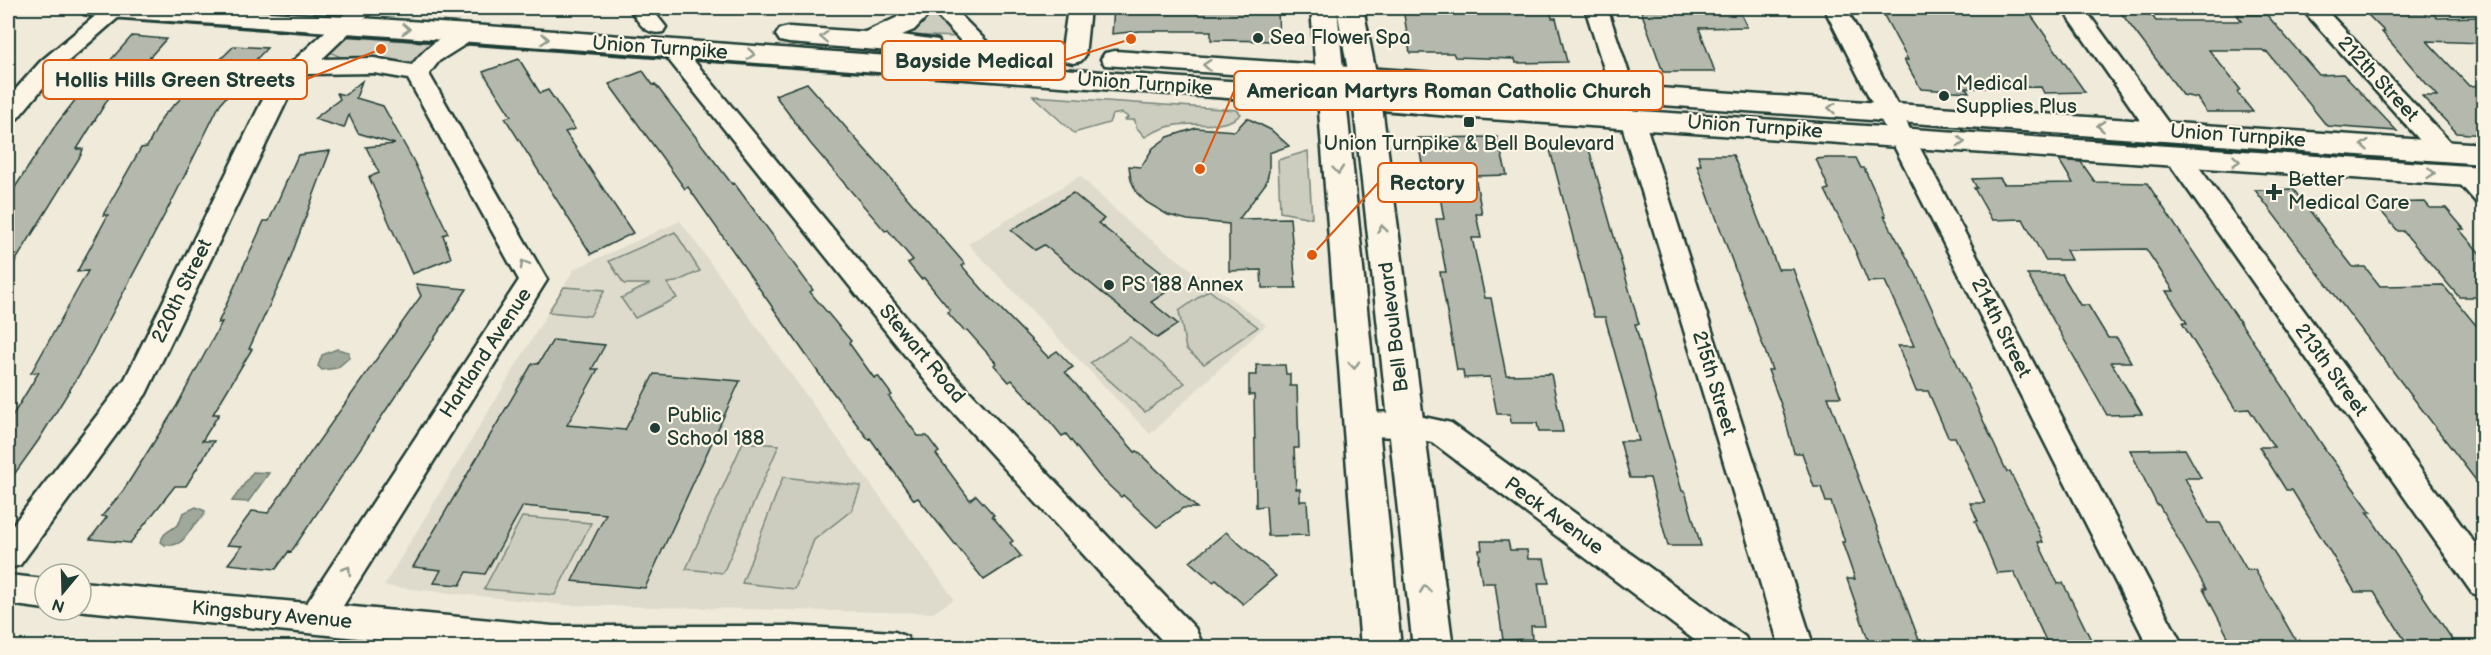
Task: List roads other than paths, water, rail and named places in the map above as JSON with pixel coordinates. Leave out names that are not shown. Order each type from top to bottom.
[{"type":"main road","name":"Union Turnpike","points":[[105,8],[356,16],[466,34],[656,28],[1196,88],[1330,84]]},
{"type":"main road","name":"Union Turnpike","points":[[377,8],[656,28],[869,39],[1072,56],[1365,87],[1459,108],[1628,106],[1896,125],[2178,157],[2479,175]]},
{"type":"main road","points":[[869,39],[905,24],[922,8]]},
{"type":"main road","name":"Bell Boulevard","points":[[1324,8],[1381,648]]},
{"type":"main road","name":"Bell Boulevard","points":[[1350,8],[1365,87],[1433,648]]},
{"type":"main road","name":"Union Turnpike","points":[[1896,125],[2160,130],[2444,151],[2479,175]]},
{"type":"street","points":[[8,113],[105,8]]},
{"type":"street","points":[[941,8],[982,50]]},
{"type":"street","points":[[1072,56],[1079,8]]},
{"type":"street","name":"215th Street","points":[[1596,8],[1797,648]]},
{"type":"street","name":"214th Street","points":[[1835,8],[2167,648]]},
{"type":"street","points":[[2073,8],[2160,130]]},
{"type":"street","name":"212th Street","points":[[2312,8],[2444,151]]},
{"type":"street","name":"220th Street","points":[[8,555],[136,386],[278,93],[300,67],[356,16]]},
{"type":"street","name":"Stewart Road","points":[[656,28],[942,381],[1184,639],[1188,648]]},
{"type":"street","points":[[300,67],[368,66],[405,70],[417,74],[431,56],[466,34]]},
{"type":"street","name":"Hartland Avenue","points":[[316,620],[533,280],[417,74]]},
{"type":"street","name":"213th Street","points":[[2178,157],[2484,584]]},
{"type":"street","name":"Peck Avenue","points":[[1360,424],[1405,425],[1440,432],[1733,648]]},
{"type":"street","points":[[8,590],[33,593]]},
{"type":"street","name":"Kingsbury Avenue","points":[[93,598],[553,641],[789,642],[895,648]]},
{"type":"place","name":"Sea Flower Spa","points":[[1258,38]]},
{"type":"place","name":"Bayside Medical","points":[[1131,39]]},
{"type":"place","name":"Hollis Hills Green Streets","points":[[381,49]]},
{"type":"place","name":"Medical Supplies Plus","points":[[1944,96]]},
{"type":"place","name":"Union Turnpike & Bell Boulevard","points":[[1469,122]]},
{"type":"place","name":"American Martyrs Roman Catholic Church","points":[[1200,169]]},
{"type":"place","name":"Better Medical Care","points":[[2274,192]]},
{"type":"place","name":"Rectory","points":[[1312,255]]},
{"type":"place","name":"PS 188 Annex","points":[[1109,285]]},
{"type":"place","name":"Public School 188","points":[[655,428]]}]
